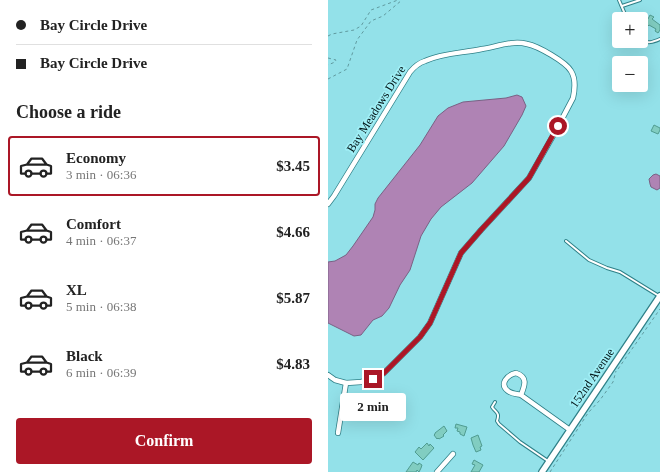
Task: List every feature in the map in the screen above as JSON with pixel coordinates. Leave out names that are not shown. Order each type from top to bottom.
[{"type":"street","name":"Bay Meadows Drive","points":[[328,204],[410,72],[425,60],[443,55],[501,45],[526,43],[545,50],[572,71],[575,84],[573,98],[537,165],[529,178],[461,253],[430,323],[420,337],[384,373],[373,379],[361,382],[346,383]]},
{"type":"street","name":"152nd Avenue","points":[[542,472],[660,296]]},
{"type":"street","points":[[521,395],[524,386],[524,379],[516,373],[510,375],[506,378],[504,385],[506,388],[512,393],[521,395],[570,430]]},
{"type":"street","points":[[328,375],[335,380],[346,383],[338,433]]},
{"type":"street","points":[[437,472],[453,454]]},
{"type":"lane","points":[[619,0],[624,12]]},
{"type":"lane","points":[[622,6],[640,0]]},
{"type":"lane","points":[[648,43],[660,39]]},
{"type":"lane","points":[[566,241],[589,260],[620,272],[660,296]]},
{"type":"lane","points":[[495,402],[492,407],[499,416],[497,421],[499,424],[520,442],[549,461]]},
{"type":"path","points":[[328,36],[354,30],[361,26],[371,10],[398,0]]},
{"type":"path","points":[[328,79],[347,69],[357,40],[372,21],[383,16],[402,0]]},
{"type":"path","points":[[328,58],[336,60],[328,65]]},
{"type":"path","points":[[550,472],[588,413],[613,382],[616,372],[660,309]]},
{"type":"shaded area","points":[[517,95],[522,97],[526,106],[504,146],[472,183],[441,207],[431,219],[421,236],[410,270],[400,285],[389,308],[382,316],[373,320],[361,335],[354,336],[328,323],[328,262],[335,261],[346,255],[353,246],[373,217],[375,204],[378,198],[420,145],[438,116],[448,108],[463,102],[506,98]]},
{"type":"shaded area","points":[[656,174],[660,176],[660,188],[657,190],[651,187],[649,179]]},
{"type":"building","points":[[650,15],[654,17],[652,19],[660,25],[660,30],[658,33],[655,31],[656,29],[649,25],[648,26],[648,19]]},
{"type":"building","points":[[654,125],[660,128],[658,134],[651,131]]},
{"type":"building","points":[[456,424],[467,427],[464,436],[457,431],[458,428],[455,428]]},
{"type":"building","points":[[444,426],[447,431],[443,435],[444,436],[437,439],[434,435],[435,433]]},
{"type":"building","points":[[478,435],[482,446],[480,447],[481,450],[476,452],[471,438]]},
{"type":"building","points":[[427,443],[429,446],[430,444],[434,448],[423,460],[415,452],[419,447],[421,449]]},
{"type":"building","points":[[474,460],[483,465],[479,472],[471,472],[475,465],[472,464]]},
{"type":"building","points":[[413,462],[418,465],[419,463],[422,465],[419,472],[417,470],[416,472],[406,472]]},
{"type":"route","points":[[373,379],[384,373],[420,337],[430,323],[461,253],[529,178],[558,126]]}]
